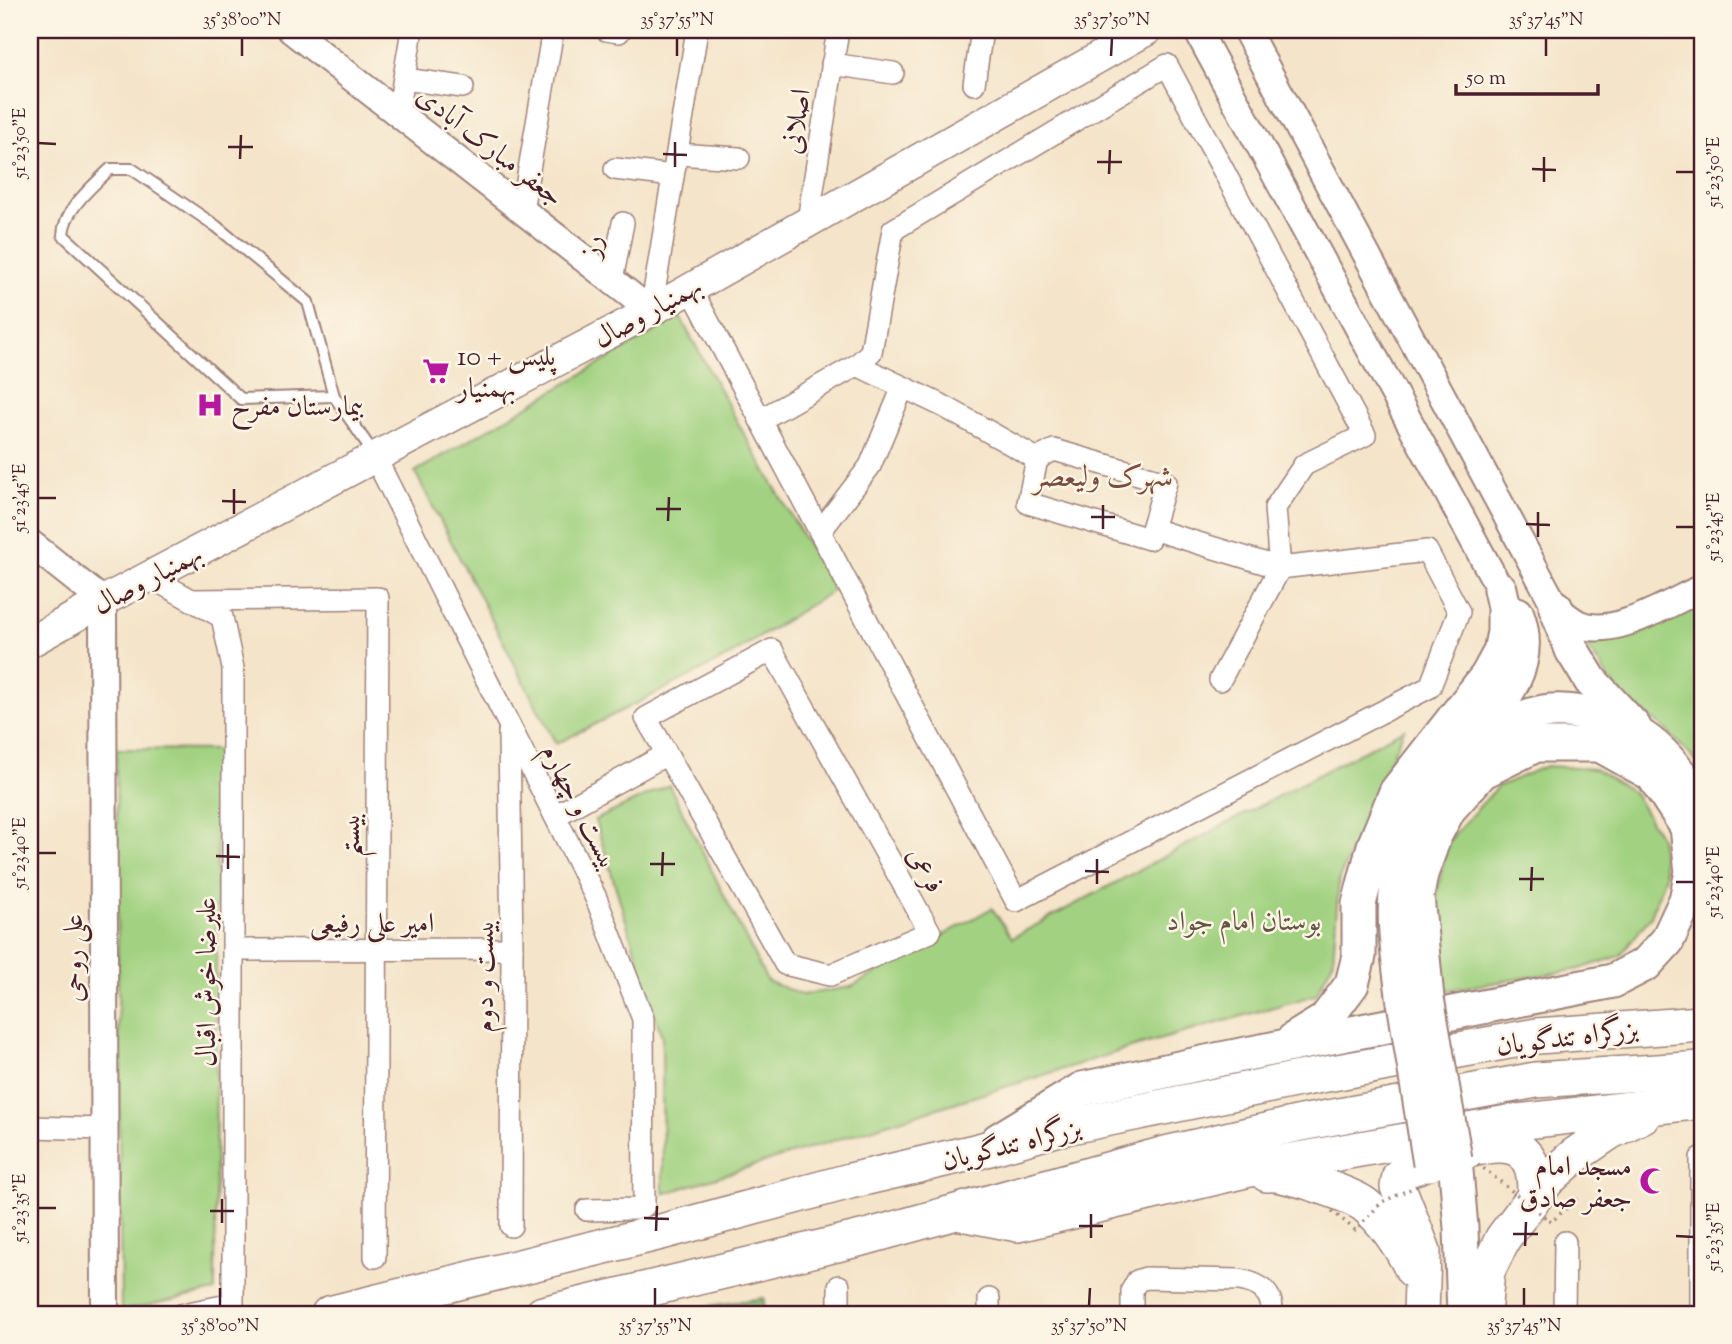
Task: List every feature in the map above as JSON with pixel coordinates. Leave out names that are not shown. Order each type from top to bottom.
[{"type":"highway","name":"بزرگراه تندگویان","points":[[329,1314],[648,1236],[850,1181],[979,1151],[1070,1126],[1299,1079],[1524,1038],[1702,1024]]},
{"type":"highway","name":"بزرگراه تندگویان","points":[[543,1314],[866,1237],[1165,1154],[1314,1121],[1536,1080],[1702,1069]]},
{"type":"highway","points":[[956,1212],[1018,1224],[1258,1167],[1508,1123],[1696,1102]]},
{"type":"highway","points":[[1483,1314],[1487,1271],[1503,1238],[1548,1180],[1574,1156],[1609,1132],[1648,1112],[1696,1102]]},
{"type":"highway","points":[[1419,1314],[1423,1251],[1398,1187],[1399,1176],[1408,1168],[1481,1147],[1505,1145],[1524,1153],[1534,1172],[1535,1196]]},
{"type":"highway","points":[[1201,1181],[1273,1174],[1299,1178],[1363,1204],[1400,1243],[1415,1274],[1419,1314]]},
{"type":"main road","name":"بهمنیار وصال","points":[[30,642],[651,311],[1147,30]]},
{"type":"main road","points":[[1464,1314],[1461,1228],[1446,1166],[1394,898],[1400,862],[1429,792],[1512,686],[1523,657],[1522,628],[1513,602],[1500,589]]},
{"type":"main road","points":[[1280,1047],[1325,1020],[1352,984],[1359,956],[1359,904],[1374,846],[1396,792],[1487,676],[1500,652],[1504,632],[1504,607],[1500,589]]},
{"type":"main road","points":[[1556,608],[1572,650],[1591,681],[1650,744]]},
{"type":"main road","points":[[1445,772],[1507,724],[1549,711],[1578,713],[1616,724],[1643,737],[1672,763],[1702,803]]},
{"type":"main road","points":[[979,1151],[1082,1089],[1613,981],[1646,964],[1667,941],[1686,900],[1692,872],[1687,827],[1652,774],[1600,745],[1536,745],[1482,772],[1449,809],[1435,835],[1421,874],[1417,896],[1415,1000]]},
{"type":"main road","points":[[1443,1314],[1446,1166]]},
{"type":"street","name":"جعفر مبارک آبادی","points":[[291,30],[651,311]]},
{"type":"street","points":[[398,113],[412,30]]},
{"type":"street","points":[[522,209],[552,30]]},
{"type":"street","points":[[651,311],[696,30]]},
{"type":"street","name":"اصلانی","points":[[808,221],[838,30]]},
{"type":"street","points":[[975,84],[982,30]]},
{"type":"street","points":[[1197,30],[1500,589]]},
{"type":"street","points":[[1246,30],[1556,608],[1579,624],[1604,626],[1627,622],[1702,587]]},
{"type":"street","points":[[832,64],[893,73]]},
{"type":"street","points":[[760,420],[857,365],[871,352],[893,230],[1167,65],[1365,435],[1304,465],[1275,508],[1280,568],[1220,680]]},
{"type":"street","points":[[404,79],[463,87]]},
{"type":"street","points":[[677,154],[739,158]]},
{"type":"street","points":[[615,169],[673,176]]},
{"type":"street","name":"رز","points":[[612,280],[623,223]]},
{"type":"street","points":[[1336,286],[1373,266]]},
{"type":"street","points":[[690,287],[1016,901],[1430,687],[1459,612],[1427,551],[1280,568],[1152,529]]},
{"type":"street","points":[[857,365],[945,407],[1037,459]]},
{"type":"street","points":[[820,531],[870,466],[903,387]]},
{"type":"street","points":[[1054,450],[1166,482],[1149,539],[1028,503],[1037,459],[1054,450]]},
{"type":"street","name":"بیست و چهارم","points":[[375,457],[596,898],[643,1018],[644,1206],[641,1209],[587,1210]]},
{"type":"street","points":[[30,543],[103,601]]},
{"type":"street","name":"علیرضا خوش اقبال","points":[[150,577],[222,617],[233,668],[233,1304],[183,1314]]},
{"type":"street","name":"بیستم","points":[[192,600],[378,598],[375,1257]]},
{"type":"street","name":"علی روحی","points":[[103,601],[105,1314]]},
{"type":"street","name":"فرعی","points":[[772,650],[930,932],[830,975],[785,964],[667,754],[646,718],[772,650]]},
{"type":"street","name":"بیست و دوم","points":[[509,725],[512,949],[511,1227]]},
{"type":"street","points":[[555,816],[667,754]]},
{"type":"street","name":"امیر علی رفیعی","points":[[233,950],[512,949]]},
{"type":"street","points":[[30,1127],[104,1129]]},
{"type":"street","points":[[1701,1158],[1701,1314]]},
{"type":"street","points":[[1564,1314],[1565,1242]]},
{"type":"street","points":[[1132,1314],[1132,1290],[1137,1281],[1146,1278],[1240,1280],[1254,1283],[1268,1293],[1272,1309]]},
{"type":"street","points":[[839,1286],[839,1314]]},
{"type":"lane","points":[[334,396],[241,399],[63,235],[64,225],[81,199],[110,169],[132,169],[216,226],[308,302],[334,396],[375,457]]},
{"type":"path","points":[[1701,957],[1702,1011]]},
{"type":"path","points":[[1332,1211],[1355,1230],[1382,1202],[1446,1166],[1551,1222],[1579,1197]]},
{"type":"green space","points":[[680,317],[834,590],[726,658],[556,744],[415,472]]},
{"type":"green space","points":[[1702,596],[1701,766],[1663,727],[1622,697],[1577,632]]},
{"type":"green space","name":"بوستان امام جواد","points":[[1404,729],[1339,879],[1333,961],[1316,995],[1130,1048],[663,1194],[662,1037],[595,820],[669,785],[767,981],[802,995],[851,987],[992,908],[1012,938]]},
{"type":"green space","points":[[116,749],[217,750],[215,1291],[121,1311]]},
{"type":"green space","points":[[1546,766],[1595,769],[1634,793],[1660,837],[1665,876],[1651,916],[1620,956],[1580,969],[1442,991],[1432,921],[1447,843],[1497,787]]},
{"type":"green space","points":[[764,1298],[764,1314],[661,1314],[675,1311]]},
{"type":"place","name":"پلیس + 10 بهمنیار","points":[[436,371]]},
{"type":"place","name":"بیمارستان مفرح","points":[[210,405]]},
{"type":"place","name":"مسجد امام جعفر صادق","points":[[1653,1181]]},
{"type":"district","name":"شهرک ولیعصر","points":[[1103,476]]}]
